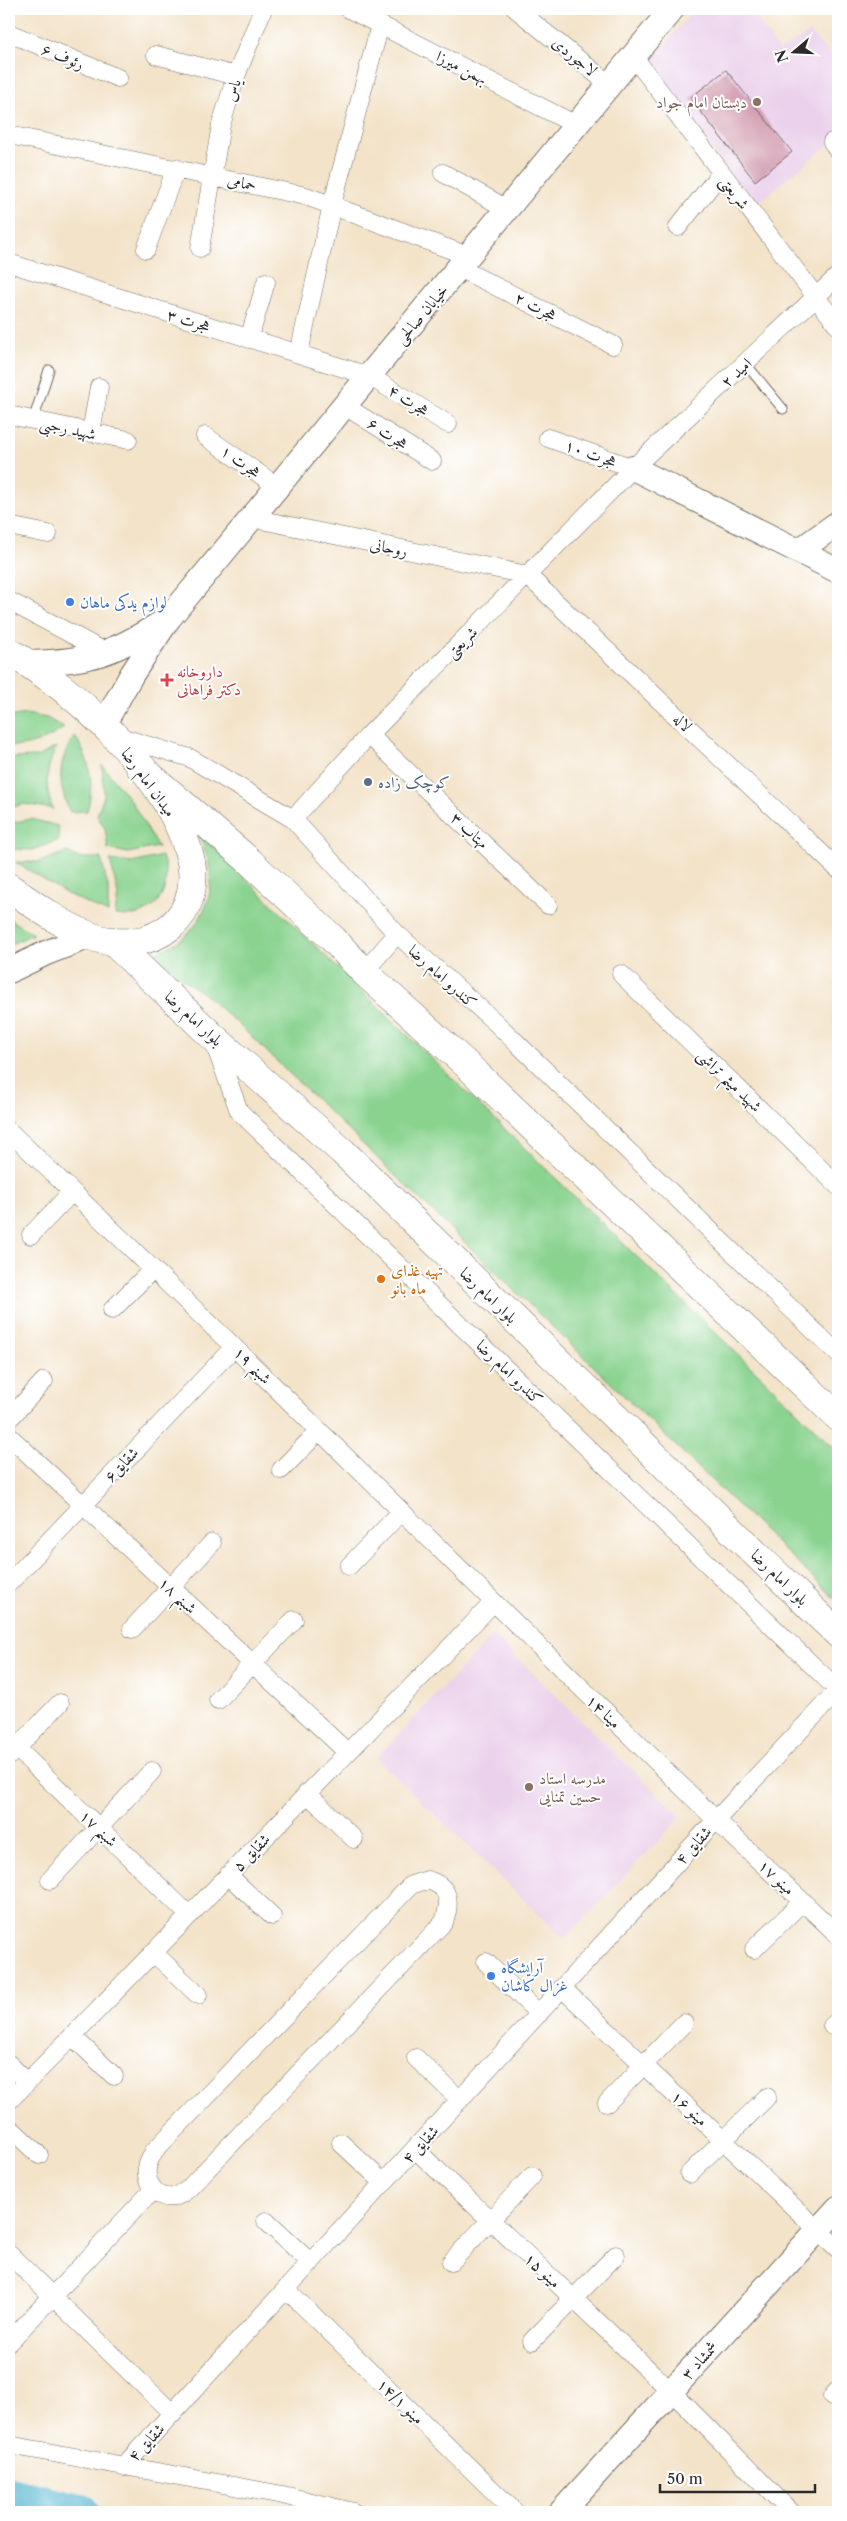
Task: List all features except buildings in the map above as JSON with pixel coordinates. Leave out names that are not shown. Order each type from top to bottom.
[{"type":"main road","name":"میدان امام رضا","points":[[19,658],[109,730],[140,767],[164,799],[181,831],[192,867],[188,906],[182,917],[172,927],[145,940],[101,939]]},
{"type":"main road","points":[[140,767],[247,859],[333,939],[364,972],[466,1065],[838,1417]]},
{"type":"main road","points":[[9,887],[54,916],[101,939]]},
{"type":"main road","name":"بلوار امام رضا","points":[[101,939],[343,1152],[838,1634]]},
{"type":"street","name":"یاس","points":[[200,248],[221,125],[236,76],[263,9]]},
{"type":"street","name":"بهمن میرزا","points":[[349,9],[576,125]]},
{"type":"street","name":"لاجوردی","points":[[516,9],[610,85]]},
{"type":"street","name":"خیابان صالحی","points":[[169,618],[672,9]]},
{"type":"street","points":[[299,353],[332,205],[380,26]]},
{"type":"street","name":"رئوف ۶","points":[[9,33],[118,78]]},
{"type":"street","points":[[156,55],[236,76]]},
{"type":"street","name":"شریعتی","points":[[633,56],[720,174],[838,326]]},
{"type":"street","name":"حمامی","points":[[9,135],[306,196],[332,205],[464,262]]},
{"type":"street","points":[[146,249],[176,168]]},
{"type":"street","points":[[443,173],[507,209]]},
{"type":"street","points":[[678,227],[720,174]]},
{"type":"street","name":"هجرت ۲","points":[[464,262],[613,345]]},
{"type":"street","name":"هجرت ۳","points":[[9,263],[370,376]]},
{"type":"street","name":"امید ۲","points":[[633,468],[838,276]]},
{"type":"street","points":[[250,339],[266,282]]},
{"type":"street","name":"هجرت ۴","points":[[370,376],[448,424]]},
{"type":"street","points":[[91,433],[99,387]]},
{"type":"street","name":"هجرت ۶","points":[[345,406],[432,461]]},
{"type":"street","name":"شهید رجبی","points":[[9,415],[128,440]]},
{"type":"street","name":"هجرت ۱","points":[[204,436],[278,487]]},
{"type":"street","name":"هجرت ۱۰","points":[[548,438],[633,468]]},
{"type":"street","points":[[633,468],[838,570]]},
{"type":"street","name":"شریعتی","points":[[294,819],[369,735],[633,468]]},
{"type":"street","name":"روحانی","points":[[252,518],[527,576]]},
{"type":"street","points":[[800,550],[838,523]]},
{"type":"street","points":[[9,526],[48,534]]},
{"type":"street","name":"لاله","points":[[527,576],[838,869]]},
{"type":"street","points":[[9,601],[107,653]]},
{"type":"street","points":[[19,658],[80,660],[107,653],[137,639],[169,618]]},
{"type":"street","points":[[109,730],[132,674],[169,618]]},
{"type":"street","name":"کندرو امام رضا","points":[[109,730],[190,758],[294,819],[397,934],[495,1022],[838,1354]]},
{"type":"street","name":"مهتاب ۳","points":[[369,735],[548,905]]},
{"type":"street","points":[[364,972],[397,934]]},
{"type":"street","points":[[9,972],[46,953],[101,939]]},
{"type":"street","name":"شهید میثم تراشی","points":[[621,974],[838,1186]]},
{"type":"street","name":"کندرو امام رضا","points":[[211,1035],[239,1111],[838,1690]]},
{"type":"street","name":"شبنم ۱۹","points":[[9,1131],[234,1347],[493,1603]]},
{"type":"street","points":[[31,1235],[72,1192]]},
{"type":"street","points":[[112,1310],[153,1269]]},
{"type":"street","name":"شقایق۶","points":[[9,1583],[81,1505],[234,1347]]},
{"type":"street","points":[[9,1419],[44,1381]]},
{"type":"street","points":[[282,1470],[319,1431]]},
{"type":"street","name":"شبنم ۱۸","points":[[9,1436],[347,1752]]},
{"type":"street","points":[[349,1566],[401,1512]]},
{"type":"street","points":[[132,1629],[212,1543]]},
{"type":"street","name":"شقایق ۵","points":[[9,2101],[493,1603]]},
{"type":"street","name":"مینا ۱۴","points":[[493,1603],[716,1820]]},
{"type":"street","points":[[218,1700],[294,1620]]},
{"type":"street","name":"شقایق ۴","points":[[123,2467],[716,1820],[838,1690]]},
{"type":"street","points":[[11,1749],[60,1703]]},
{"type":"street","name":"شبنم ۱۷","points":[[11,1749],[99,1828],[189,1915]]},
{"type":"street","points":[[50,1880],[152,1771]]},
{"type":"street","points":[[307,1793],[354,1839]]},
{"type":"street","name":"مینو ۱۷","points":[[716,1820],[838,1935]]},
{"type":"street","points":[[228,1875],[272,1916]]},
{"type":"street","points":[[427,1880],[438,1883],[445,1892],[449,1907],[444,1922],[187,2190],[173,2198],[162,2196],[153,2190],[148,2182],[146,2169],[154,2151],[411,1885],[427,1880]]},
{"type":"street","points":[[754,1949],[803,1901]]},
{"type":"street","points":[[153,1952],[198,1995]]},
{"type":"street","points":[[486,1962],[539,2014]]},
{"type":"street","name":"مینو ۱۶","points":[[562,1988],[838,2249]]},
{"type":"street","points":[[607,2103],[684,2023]]},
{"type":"street","points":[[72,2036],[114,2076]]},
{"type":"street","points":[[416,2058],[460,2100]]},
{"type":"street","points":[[9,2064],[27,2082]]},
{"type":"street","points":[[689,2174],[767,2097]]},
{"type":"street","points":[[9,2127],[39,2155]]},
{"type":"street","points":[[341,2143],[384,2183]]},
{"type":"street","name":"مینو ۱۵","points":[[415,2149],[671,2391],[791,2512]]},
{"type":"street","points":[[451,2262],[532,2176]]},
{"type":"street","points":[[9,2342],[153,2190]]},
{"type":"street","name":"شمشاد ۳","points":[[561,2512],[817,2228],[838,2208]]},
{"type":"street","points":[[266,2221],[311,2263]]},
{"type":"street","points":[[9,2254],[173,2414]]},
{"type":"street","points":[[532,2342],[616,2255]]},
{"type":"street","name":"مینو ۱۴/۱","points":[[286,2290],[515,2512]]},
{"type":"street","points":[[9,2445],[284,2495],[353,2512]]},
{"type":"lane","points":[[745,364],[783,409]]},
{"type":"lane","points":[[33,421],[49,370]]},
{"type":"shaded area","name":"دبستان امام جواد","points":[[694,9],[750,9],[779,51],[810,32],[838,63],[838,137],[755,205],[647,66]]},
{"type":"shaded area","name":"مدرسه استاد حسین تمنایی","points":[[493,1635],[681,1817],[564,1939],[376,1758]]},
{"type":"green space","points":[[26,714],[47,718],[64,728],[38,742],[24,746],[9,746],[9,717]]},
{"type":"green space","points":[[75,736],[90,772],[91,791],[87,811],[70,812],[63,792],[61,773],[65,755]]},
{"type":"green space","points":[[56,747],[47,778],[48,793],[53,809],[24,804],[9,808],[9,758],[37,757]]},
{"type":"green space","points":[[102,765],[131,801],[158,847],[128,853],[108,849],[105,829],[97,815],[104,796]]},
{"type":"green space","points":[[31,819],[58,826],[59,840],[32,850],[9,849],[9,823]]},
{"type":"green space","points":[[193,828],[838,1451],[838,1602],[237,1023],[204,994],[148,955],[169,947],[186,935],[198,921],[207,904],[210,886],[209,867],[204,847]]},
{"type":"green space","points":[[67,852],[79,858],[101,858],[108,887],[108,913],[67,894],[15,862],[39,862]]},
{"type":"green space","points":[[162,856],[166,881],[158,901],[141,913],[129,916],[115,915],[118,894],[110,860],[132,863]]},
{"type":"green space","points":[[9,919],[33,934],[9,945]]},
{"type":"waterway","points":[[9,2496],[81,2512]]},
{"type":"place","name":"دبستان امام جواد","points":[[757,102]]},
{"type":"place","name":"لوازم یدکی ماهان","points":[[70,602]]},
{"type":"place","name":"داروخانه دکتر فراهانی","points":[[167,680]]},
{"type":"place","name":"کوچک زاده","points":[[368,782]]},
{"type":"place","name":"تهیه غذای ماه بانو","points":[[381,1279]]},
{"type":"place","name":"مدرسه استاد حسین تمنایی","points":[[529,1787]]},
{"type":"place","name":"آرایشگاه غزال کاشان","points":[[491,1976]]}]
